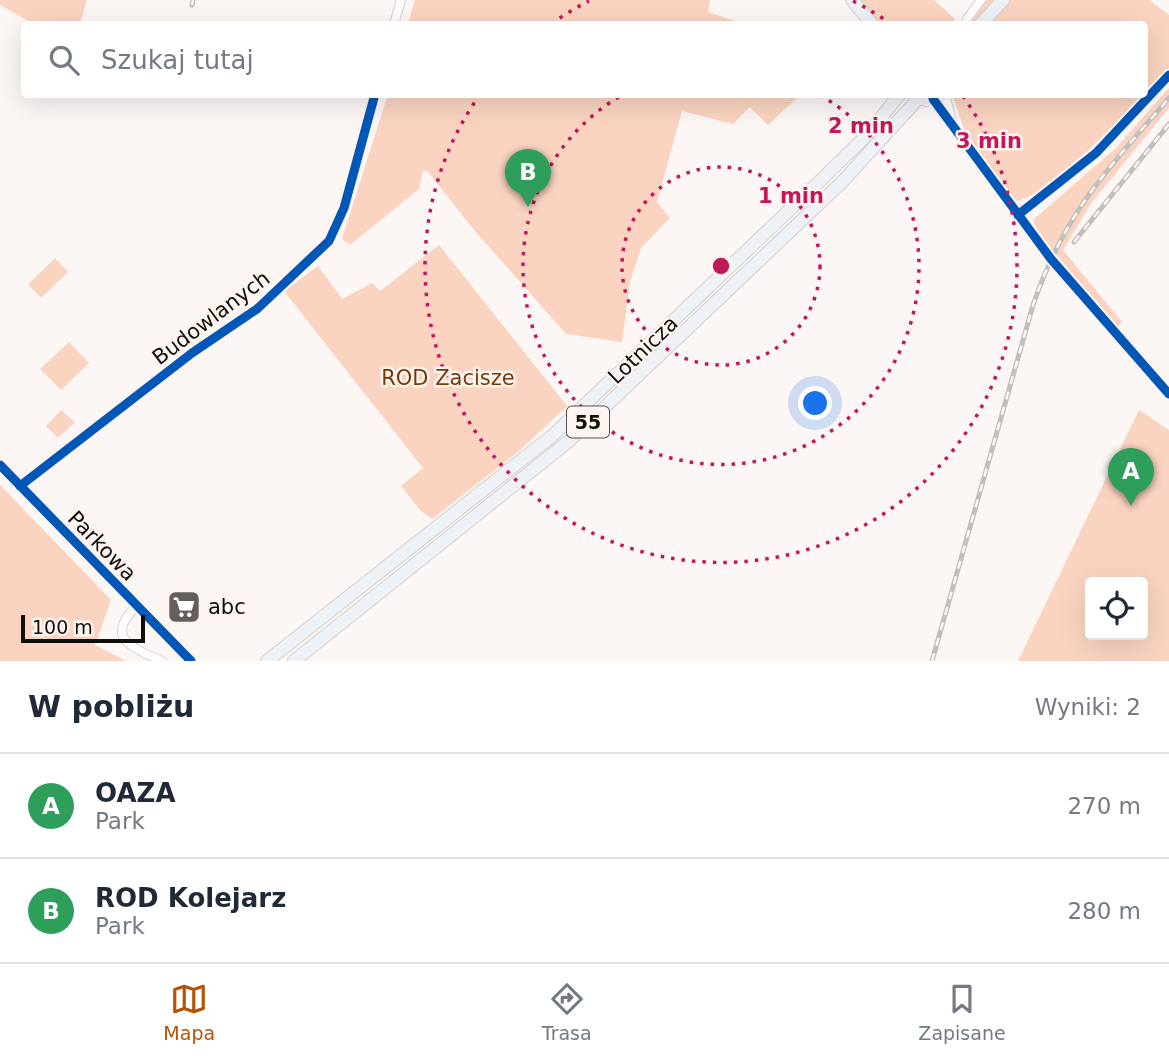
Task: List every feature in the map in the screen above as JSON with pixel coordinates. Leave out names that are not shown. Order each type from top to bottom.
[{"type":"main road","points":[[852,0],[870,21]]},
{"type":"main road","points":[[984,21],[1003,0]]},
{"type":"main road","name":"Lotnicza","points":[[267,661],[552,436],[867,135],[897,98]]},
{"type":"main road","name":"Lotnicza","points":[[294,661],[569,441],[842,182],[914,98]]},
{"type":"street","points":[[395,21],[401,0]]},
{"type":"street","points":[[967,19],[981,0]]},
{"type":"street","points":[[1148,97],[1169,75]]},
{"type":"street","name":"Budowlanych","points":[[20,486],[192,353],[257,309],[329,242],[344,208],[374,98]]},
{"type":"street","points":[[941,98],[952,122]]},
{"type":"street","points":[[941,98],[969,149],[1051,259],[1169,394]]},
{"type":"street","points":[[1018,215],[1096,153],[1147,98]]},
{"type":"street","name":"Parkowa","points":[[0,465],[188,661]]},
{"type":"street","points":[[137,606],[122,624],[124,639],[162,661]]},
{"type":"green space","points":[[0,0],[87,0],[81,21],[29,21],[0,5]]},
{"type":"green space","points":[[415,0],[710,0],[708,12],[735,21],[409,21]]},
{"type":"green space","points":[[858,0],[934,0],[955,19],[953,21],[877,21]]},
{"type":"green space","points":[[987,0],[1149,0],[1169,15],[1169,68],[1148,90],[1148,21],[969,21]]},
{"type":"green space","points":[[1169,88],[1169,108],[1092,202],[1063,250],[1122,322],[1117,327],[1038,233],[1033,220],[1116,148]]},
{"type":"green space","points":[[387,98],[797,98],[768,125],[750,107],[733,124],[682,111],[657,202],[670,218],[641,248],[630,282],[622,342],[566,334],[475,231],[427,171],[423,171],[419,189],[350,245],[342,239]]},
{"type":"green space","points":[[953,98],[1140,98],[1084,154],[1035,193],[1016,201],[1008,194],[966,135]]},
{"type":"green space","name":"ROD Zacisze","points":[[439,245],[567,406],[518,452],[432,519],[420,510],[401,486],[423,468],[284,291],[318,266],[342,299],[372,283],[380,291]]},
{"type":"green space","points":[[55,258],[68,272],[41,298],[28,285]]},
{"type":"green space","points":[[69,342],[89,363],[61,390],[40,369]]},
{"type":"green space","points":[[61,410],[75,422],[58,438],[46,426]]},
{"type":"green space","points":[[1139,410],[1169,430],[1169,661],[1018,661]]},
{"type":"green space","points":[[0,485],[111,600],[95,645],[126,661],[0,661]]},
{"type":"railway","points":[[192,5],[193,0]]},
{"type":"railway","points":[[932,661],[1033,305],[1044,277],[1063,237],[1086,199],[1169,98]]},
{"type":"railway","points":[[1074,242],[1169,124]]},
{"type":"cycle path","points":[[1148,97],[1169,75]]},
{"type":"cycle path","points":[[20,486],[192,353],[257,309],[329,241],[344,208],[374,98]]},
{"type":"cycle path","points":[[1018,215],[1096,153],[1147,98]]},
{"type":"cycle path","points":[[933,99],[1051,259],[1169,394]]},
{"type":"cycle path","points":[[0,465],[191,661]]},
{"type":"place","name":"ROD Kolejarz","points":[[528,207]]},
{"type":"place","name":"OAZA","points":[[1131,506]]},
{"type":"place","name":"abc","points":[[184,607]]}]
